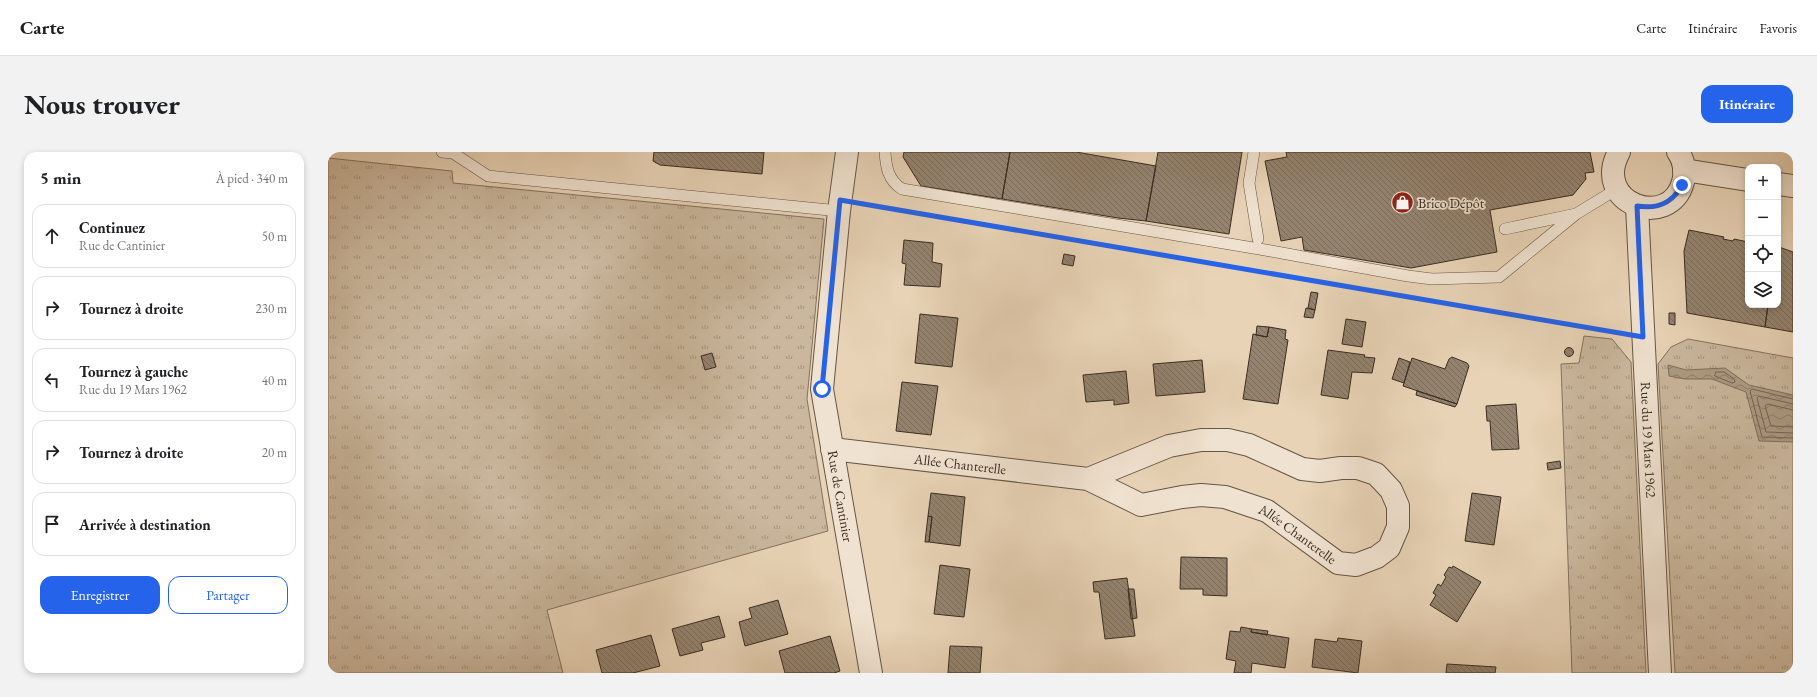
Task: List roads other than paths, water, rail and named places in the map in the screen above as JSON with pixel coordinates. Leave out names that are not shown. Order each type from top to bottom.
[{"type":"street","name":"Rue de Cantinier","points":[[847,152],[840,205],[822,389],[870,673]]},
{"type":"street","points":[[1619,152],[1615,160],[1613,172],[1614,183],[1627,201],[1637,206],[1653,207],[1668,202],[1677,195],[1682,185],[1681,161],[1745,179]]},
{"type":"street","points":[[1781,184],[1793,186]]},
{"type":"street","name":"Rue du 19 Mars 1962","points":[[1637,206],[1660,673]]},
{"type":"street","name":"Allée Chanterelle","points":[[832,449],[1088,479],[1141,505],[1201,495],[1225,497],[1267,511],[1338,564],[1356,565],[1377,557],[1389,548],[1398,527],[1398,506],[1396,501],[1391,490],[1376,474],[1358,468],[1341,468],[1320,471],[1302,469],[1249,445],[1228,440],[1201,440],[1169,446],[1088,479]]},
{"type":"lane","points":[[442,152],[453,154],[488,176],[840,205]]},
{"type":"lane","points":[[885,152],[888,172],[896,185],[902,189],[1432,279],[1499,277],[1576,214],[1617,189]]},
{"type":"lane","points":[[1254,152],[1249,183],[1258,239],[1271,251]]},
{"type":"lane","points":[[1505,229],[1576,214]]},
{"type":"lane","points":[[1248,247],[1258,239]]},
{"type":"water","points":[[1668,365],[1686,370],[1725,368],[1749,385],[1793,395],[1793,442],[1759,441],[1746,392],[1712,379],[1685,379],[1669,376]]},
{"type":"place","name":"Brico Dépôt","points":[[1402,203]]}]
